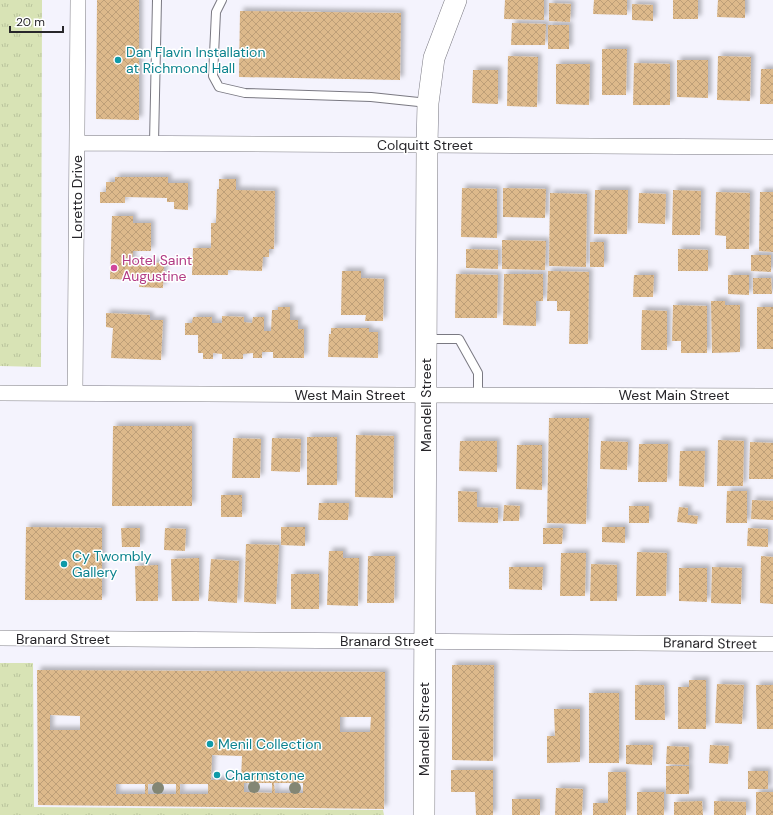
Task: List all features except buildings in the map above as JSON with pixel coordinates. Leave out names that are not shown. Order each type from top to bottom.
[{"type":"street","name":"Loretto Drive","points":[[75,394],[78,0]]},
{"type":"street","name":"Mandell Street","points":[[424,815],[428,103],[434,58],[456,0]]},
{"type":"street","name":"Colquitt Street","points":[[77,143],[773,147]]},
{"type":"street","name":"West Main Street","points":[[0,393],[773,396]]},
{"type":"street","name":"Branard Street","points":[[0,638],[773,644]]},
{"type":"lane","points":[[154,143],[157,0]]},
{"type":"lane","points":[[222,0],[216,12],[213,76],[219,87],[245,93],[371,97],[428,103]]},
{"type":"lane","points":[[426,339],[459,339],[478,373],[478,395]]},
{"type":"green space","points":[[0,0],[42,0],[41,367],[0,366]]},
{"type":"green space","points":[[0,663],[33,663],[34,807],[383,810],[384,815],[0,815]]},
{"type":"place","name":"Dan Flavin Installation at Richmond Hall","points":[[118,60]]},
{"type":"place","name":"Hotel Saint Augustine","points":[[114,268]]},
{"type":"place","name":"Cy Twombly Gallery","points":[[64,564]]},
{"type":"place","name":"Menil Collection","points":[[210,744]]},
{"type":"place","name":"Charmstone","points":[[217,775]]}]
